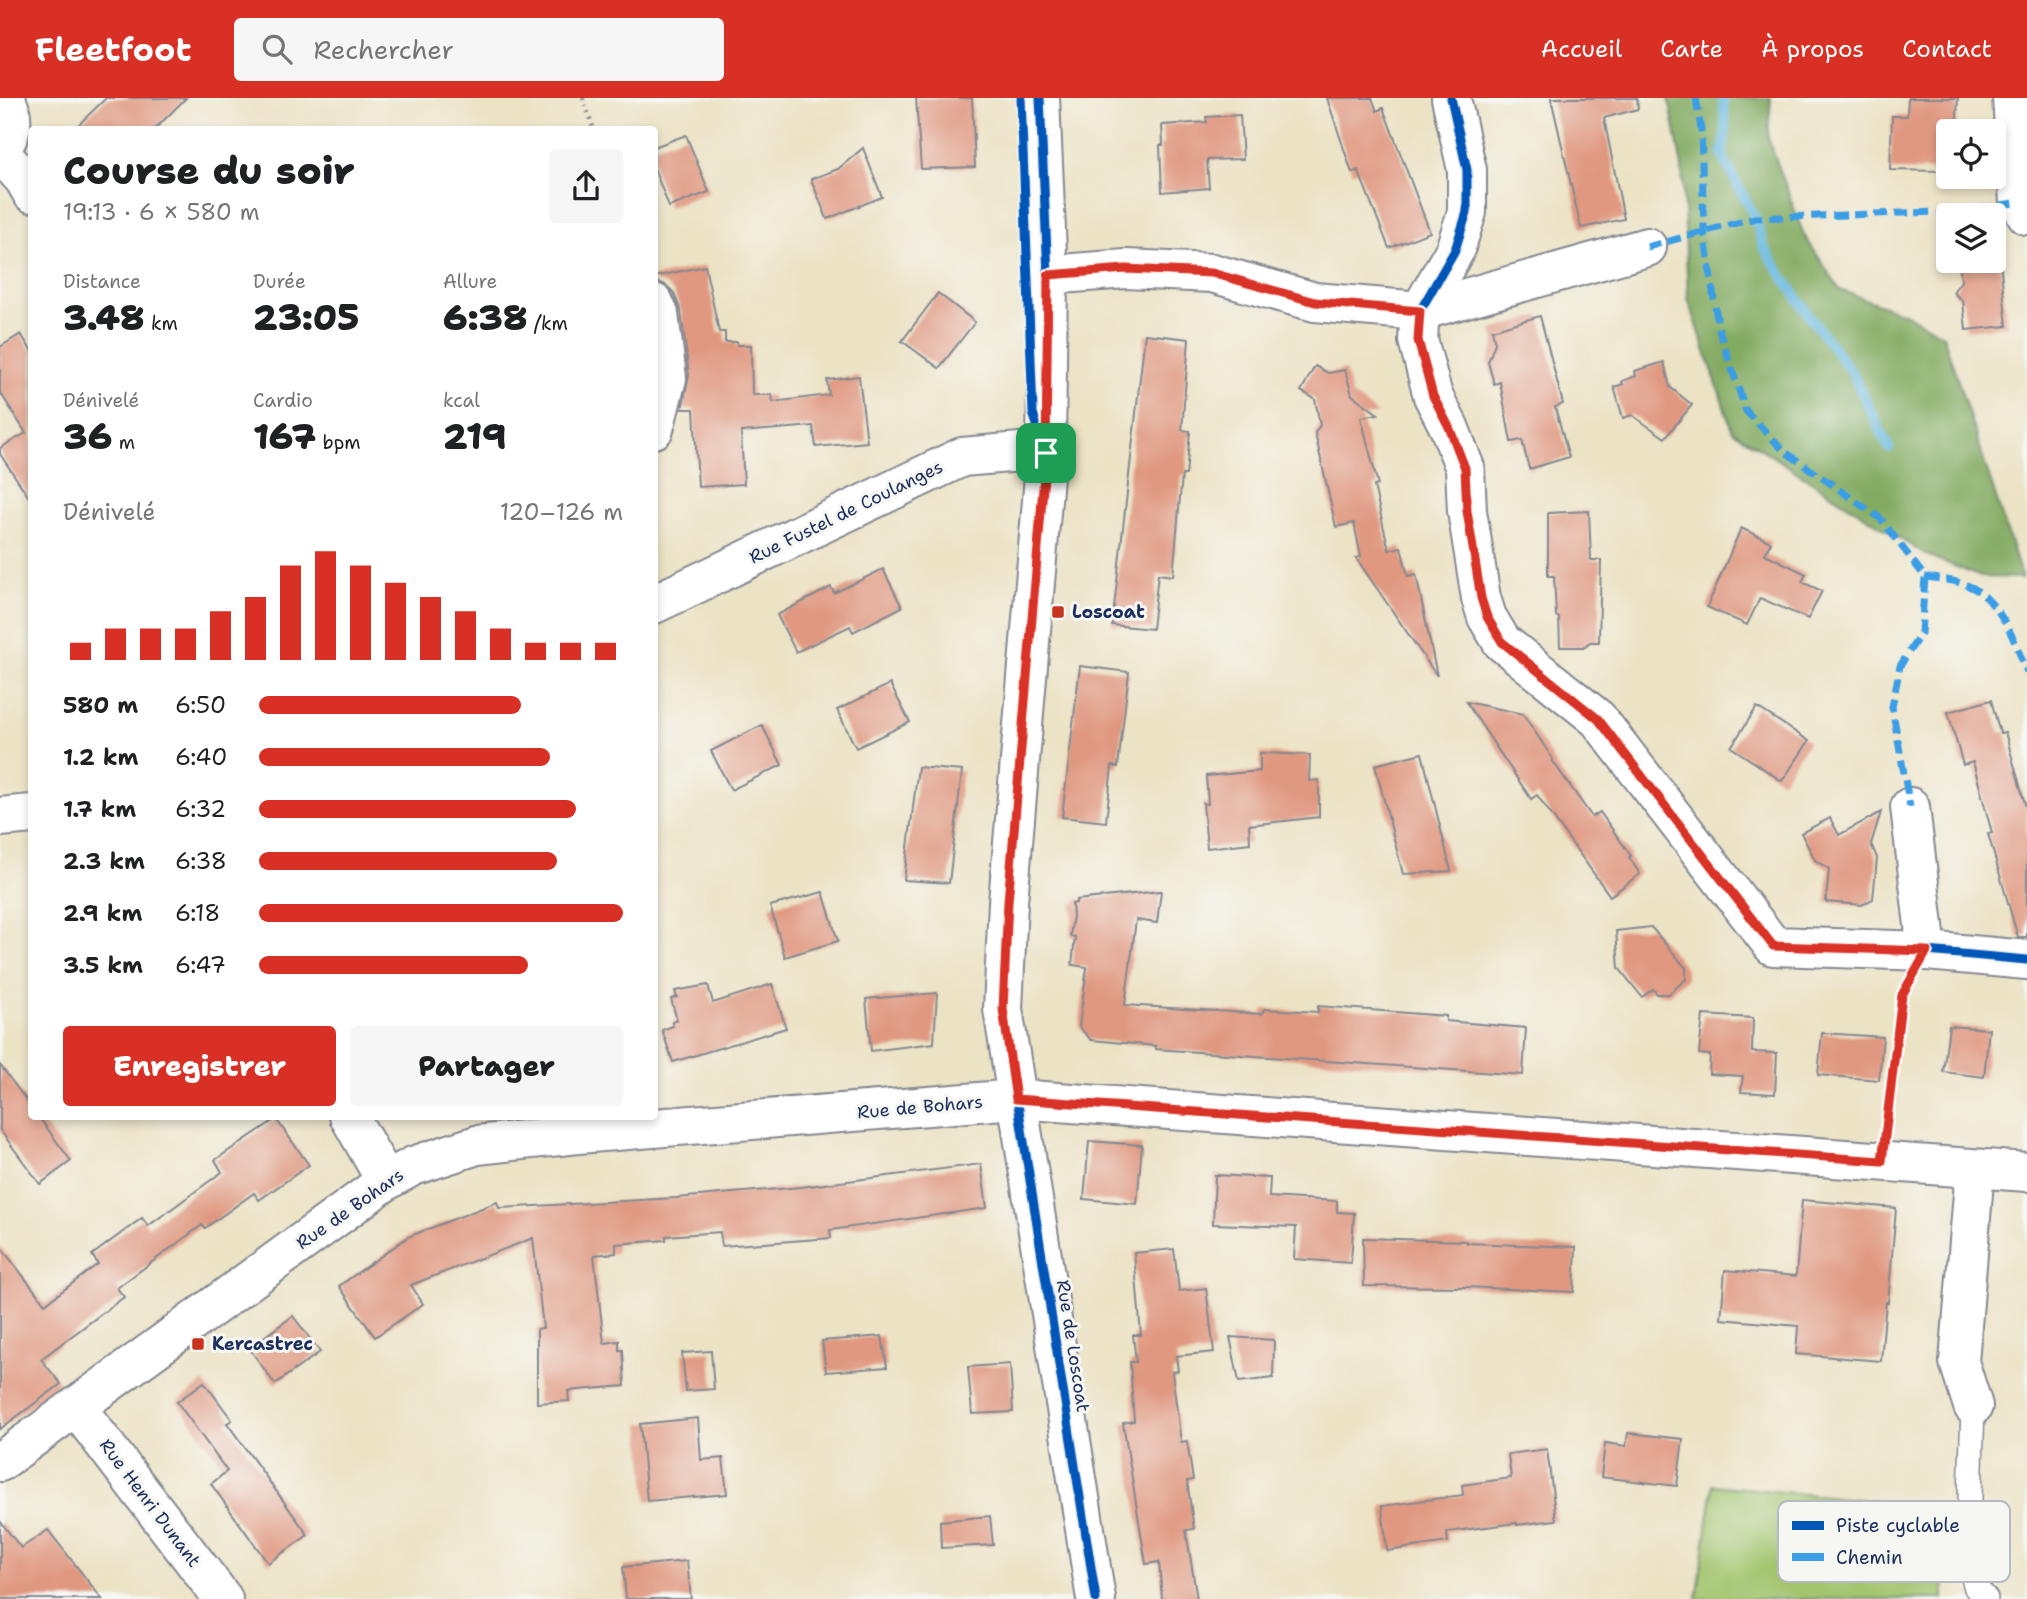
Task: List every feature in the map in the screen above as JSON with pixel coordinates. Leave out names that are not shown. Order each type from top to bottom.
[{"type":"main road","points":[[5,98],[12,118],[7,142],[0,151],[28,186]]},
{"type":"main road","name":"Rue de Loscoat","points":[[1040,98],[1048,275],[1046,453],[1008,902],[1003,1009],[1096,1599]]},
{"type":"main road","points":[[1451,98],[1467,170],[1467,212],[1455,250],[1420,311],[1418,340],[1433,396],[1465,468],[1467,511],[1481,598],[1487,617],[1502,642],[1598,719],[1773,946],[1927,951],[2027,960]]},
{"type":"main road","points":[[2012,98],[2019,202],[2027,215]]},
{"type":"main road","points":[[1048,275],[1126,269],[1212,273],[1315,302],[1420,311],[1647,247]]},
{"type":"main road","points":[[658,312],[667,378],[658,413]]},
{"type":"main road","name":"Rue Fustel de Coulanges","points":[[658,602],[962,457],[1021,452],[1046,453]]},
{"type":"main road","points":[[1910,807],[1927,951]]},
{"type":"main road","points":[[0,817],[28,814]]},
{"type":"main road","name":"Rue de Bohars","points":[[0,1462],[386,1181],[413,1166],[477,1145],[578,1134],[1016,1099],[2027,1172]]},
{"type":"main road","points":[[351,1120],[386,1181]]},
{"type":"main road","points":[[1973,1406],[1959,1362],[1975,1168]]},
{"type":"main road","name":"Rue Henri Dunant","points":[[76,1407],[223,1599]]},
{"type":"lane","points":[[1970,1501],[1973,1406]]},
{"type":"lane","points":[[1974,1582],[1986,1599]]},
{"type":"path","points":[[583,98],[593,126]]},
{"type":"path","points":[[1882,1161],[1902,995],[1927,951]]},
{"type":"green space","points":[[1669,98],[1771,98],[1768,138],[1804,235],[1840,290],[1906,314],[1943,335],[2022,578],[1981,577],[1924,554],[1732,430],[1688,298],[1682,167]]},
{"type":"green space","points":[[1713,1485],[1875,1501],[1778,1501],[1778,1582],[1944,1582],[1943,1599],[1697,1599]]},
{"type":"building","points":[[106,98],[186,98],[158,126],[77,126]]},
{"type":"building","points":[[916,98],[972,98],[975,167],[921,169]]},
{"type":"building","points":[[1327,98],[1372,98],[1377,111],[1383,108],[1430,232],[1389,248],[1358,170],[1352,173]]},
{"type":"building","points":[[1551,98],[1637,98],[1638,109],[1604,118],[1624,219],[1581,228]]},
{"type":"building","points":[[1908,98],[1958,98],[1957,119],[1936,119],[1936,171],[1890,170],[1892,116],[1907,116]]},
{"type":"building","points":[[1240,115],[1243,159],[1207,160],[1209,188],[1162,192],[1162,125],[1207,122],[1206,117]]},
{"type":"building","points":[[686,135],[709,192],[669,207],[658,178],[658,146]]},
{"type":"building","points":[[863,148],[882,197],[827,219],[811,179],[838,169]]},
{"type":"building","points":[[705,266],[719,332],[725,332],[725,342],[751,345],[752,395],[772,395],[773,402],[829,395],[827,380],[859,376],[867,442],[816,447],[813,426],[741,432],[744,484],[698,487],[694,409],[682,409],[689,375],[681,311],[674,293],[666,285],[658,282],[658,276]]},
{"type":"building","points":[[1960,273],[2001,273],[2007,326],[1966,330],[1963,301],[1953,292],[1961,281]]},
{"type":"building","points":[[938,293],[975,322],[939,368],[902,341]]},
{"type":"building","points":[[1540,316],[1563,404],[1555,407],[1569,457],[1529,469],[1522,440],[1511,442],[1500,382],[1494,384],[1488,362],[1495,343],[1492,330]]},
{"type":"building","points":[[21,334],[28,345],[28,496],[0,454],[0,448],[26,433],[0,392],[0,347]]},
{"type":"building","points":[[1145,334],[1189,339],[1182,430],[1190,431],[1186,475],[1182,475],[1173,576],[1158,574],[1152,629],[1112,625]]},
{"type":"building","points":[[1664,362],[1670,387],[1692,405],[1665,438],[1632,415],[1623,418],[1614,387],[1636,376],[1635,371]]},
{"type":"building","points":[[1315,366],[1328,373],[1345,370],[1352,395],[1378,414],[1361,417],[1378,485],[1374,486],[1389,550],[1401,547],[1408,576],[1416,574],[1437,676],[1356,558],[1361,557],[1354,523],[1336,527],[1315,433],[1320,425],[1315,399],[1301,391]]},
{"type":"building","points":[[1589,511],[1591,560],[1601,560],[1599,642],[1590,642],[1584,647],[1560,647],[1554,576],[1548,576],[1548,513]]},
{"type":"building","points":[[1741,528],[1771,542],[1765,554],[1806,574],[1802,582],[1822,591],[1808,619],[1760,598],[1747,625],[1707,607]]},
{"type":"building","points":[[883,569],[902,607],[853,632],[850,626],[796,652],[777,615],[831,587],[834,593]]},
{"type":"building","points":[[1080,666],[1129,672],[1118,767],[1112,766],[1106,822],[1062,817]]},
{"type":"building","points":[[890,684],[910,722],[856,748],[837,710]]},
{"type":"building","points":[[1991,700],[2000,733],[2005,732],[2027,811],[2027,937],[2018,937],[1988,834],[1992,833],[1973,762],[1963,765],[1948,712]]},
{"type":"building","points":[[1466,702],[1523,714],[1592,817],[1600,812],[1631,856],[1629,857],[1640,874],[1610,896],[1537,795],[1531,799]]},
{"type":"building","points":[[1757,707],[1809,741],[1782,781],[1731,747]]},
{"type":"building","points":[[762,725],[782,765],[731,790],[711,751]]},
{"type":"building","points":[[1260,753],[1310,755],[1309,781],[1319,780],[1319,817],[1249,825],[1250,843],[1207,848],[1203,803],[1208,804],[1206,776],[1260,771]]},
{"type":"building","points":[[1422,753],[1451,871],[1403,874],[1375,765]]},
{"type":"building","points":[[918,767],[962,771],[949,883],[904,880]]},
{"type":"building","points":[[1881,812],[1871,844],[1877,858],[1873,899],[1862,905],[1826,902],[1829,869],[1815,860],[1801,833],[1830,818],[1839,835]]},
{"type":"building","points":[[1161,891],[1157,923],[1136,920],[1125,1005],[1262,1014],[1264,1009],[1318,1012],[1318,1006],[1446,1016],[1446,1021],[1526,1028],[1523,1075],[1156,1049],[1156,1046],[1091,1040],[1079,1027],[1087,967],[1072,965],[1075,937],[1070,936],[1072,904],[1076,903],[1076,900]]},
{"type":"building","points":[[823,892],[838,941],[785,957],[770,906]]},
{"type":"building","points":[[1651,927],[1686,968],[1686,979],[1669,994],[1657,994],[1653,989],[1642,997],[1619,968],[1616,931]]},
{"type":"building","points":[[772,984],[786,1028],[673,1062],[662,1030],[673,1026],[672,1022],[677,1020],[671,999],[677,997],[675,991],[708,985],[713,1003]]},
{"type":"building","points":[[937,993],[934,1043],[871,1051],[866,999]]},
{"type":"building","points":[[1703,1015],[1753,1018],[1752,1052],[1777,1053],[1775,1094],[1741,1092],[1743,1076],[1709,1074],[1710,1055],[1699,1054]]},
{"type":"building","points":[[1949,1026],[1989,1029],[1984,1077],[1943,1072]]},
{"type":"building","points":[[1822,1033],[1883,1037],[1879,1080],[1818,1075]]},
{"type":"building","points":[[0,1065],[28,1103],[28,1120],[41,1120],[71,1161],[40,1184],[0,1130]]},
{"type":"building","points":[[277,1120],[309,1165],[259,1200],[254,1193],[205,1228],[202,1225],[117,1288],[124,1297],[41,1359],[61,1384],[0,1429],[0,1246],[45,1304],[98,1264],[92,1255],[142,1218],[148,1226],[222,1172],[215,1160]]},
{"type":"building","points":[[1089,1141],[1142,1145],[1137,1204],[1084,1199]]},
{"type":"building","points":[[981,1164],[987,1208],[830,1230],[831,1238],[722,1246],[720,1232],[666,1236],[666,1240],[616,1244],[616,1253],[594,1255],[604,1343],[619,1341],[619,1350],[623,1350],[625,1386],[568,1391],[569,1401],[537,1403],[537,1329],[543,1328],[533,1238],[411,1285],[423,1304],[375,1337],[339,1286],[408,1237],[497,1202],[499,1208],[676,1198],[801,1187]]},
{"type":"building","points":[[1215,1175],[1270,1178],[1269,1197],[1337,1201],[1337,1212],[1354,1213],[1351,1263],[1294,1259],[1296,1227],[1213,1224]]},
{"type":"building","points":[[1802,1200],[1896,1208],[1881,1361],[1796,1354],[1798,1326],[1721,1319],[1725,1270],[1796,1276]]},
{"type":"building","points":[[1363,1238],[1576,1247],[1574,1292],[1364,1286]]},
{"type":"building","points":[[1174,1249],[1179,1291],[1206,1288],[1214,1352],[1176,1356],[1178,1371],[1172,1372],[1181,1442],[1187,1441],[1193,1480],[1187,1481],[1194,1529],[1186,1530],[1197,1599],[1162,1599],[1159,1562],[1146,1564],[1123,1423],[1134,1421],[1130,1362],[1136,1362],[1133,1335],[1141,1335],[1134,1253]]},
{"type":"building","points":[[293,1316],[320,1352],[275,1384],[249,1348]]},
{"type":"building","points":[[882,1336],[887,1367],[826,1372],[822,1341]]},
{"type":"building","points":[[1230,1337],[1274,1340],[1273,1378],[1239,1382]]},
{"type":"building","points":[[711,1351],[714,1389],[686,1391],[682,1353]]},
{"type":"building","points":[[1010,1364],[1013,1412],[972,1414],[968,1367]]},
{"type":"building","points":[[204,1382],[232,1420],[227,1423],[308,1535],[268,1563],[211,1484],[227,1471],[177,1402]]},
{"type":"building","points":[[698,1418],[701,1460],[723,1458],[727,1494],[647,1501],[640,1424]]},
{"type":"building","points":[[1628,1433],[1683,1439],[1677,1486],[1601,1477],[1605,1443],[1626,1446]]},
{"type":"building","points":[[1547,1449],[1556,1520],[1447,1532],[1448,1542],[1387,1551],[1382,1506],[1463,1495],[1462,1485],[1511,1478],[1508,1454]]},
{"type":"building","points":[[990,1516],[993,1545],[941,1548],[940,1521]]},
{"type":"building","points":[[0,1521],[21,1548],[48,1530],[102,1599],[0,1599]]},
{"type":"building","points":[[687,1561],[691,1599],[626,1599],[623,1567]]},
{"type":"waterway","points":[[1723,98],[1726,131],[1722,155],[1755,218],[1764,248],[1852,373],[1889,448]]},
{"type":"marked path","points":[[1696,98],[1701,129],[1704,230],[1718,327],[1746,411],[1784,451],[1880,518],[1925,577],[1921,633],[1900,666],[1892,707],[1910,807]]},
{"type":"marked path","points":[[1647,247],[1755,218],[1965,211],[2019,202]]},
{"type":"marked path","points":[[1925,577],[1966,585],[1987,599],[2008,628],[2027,672]]},
{"type":"cycle path","points":[[1021,98],[1033,413],[1041,436]]},
{"type":"cycle path","points":[[1040,98],[1048,275],[1046,453],[1008,902],[1003,1009],[1096,1599]]},
{"type":"cycle path","points":[[1451,98],[1467,170],[1467,212],[1455,250],[1420,311],[1418,340],[1433,396],[1465,468],[1467,511],[1481,598],[1487,617],[1502,642],[1598,719],[1773,946],[1927,951],[2027,960]]},
{"type":"place","name":"Loscoat","points":[[1058,612]]},
{"type":"place","name":"Kercastrec","points":[[198,1344]]},
{"type":"route","points":[[1126,269],[1212,273],[1315,302],[1420,311],[1418,340],[1433,396],[1465,468],[1467,511],[1481,598],[1487,617],[1502,642],[1598,719],[1773,946],[1927,951],[1902,995],[1882,1161],[1016,1099],[1003,1009],[1008,902],[1046,453],[1048,275],[1126,269]]}]
